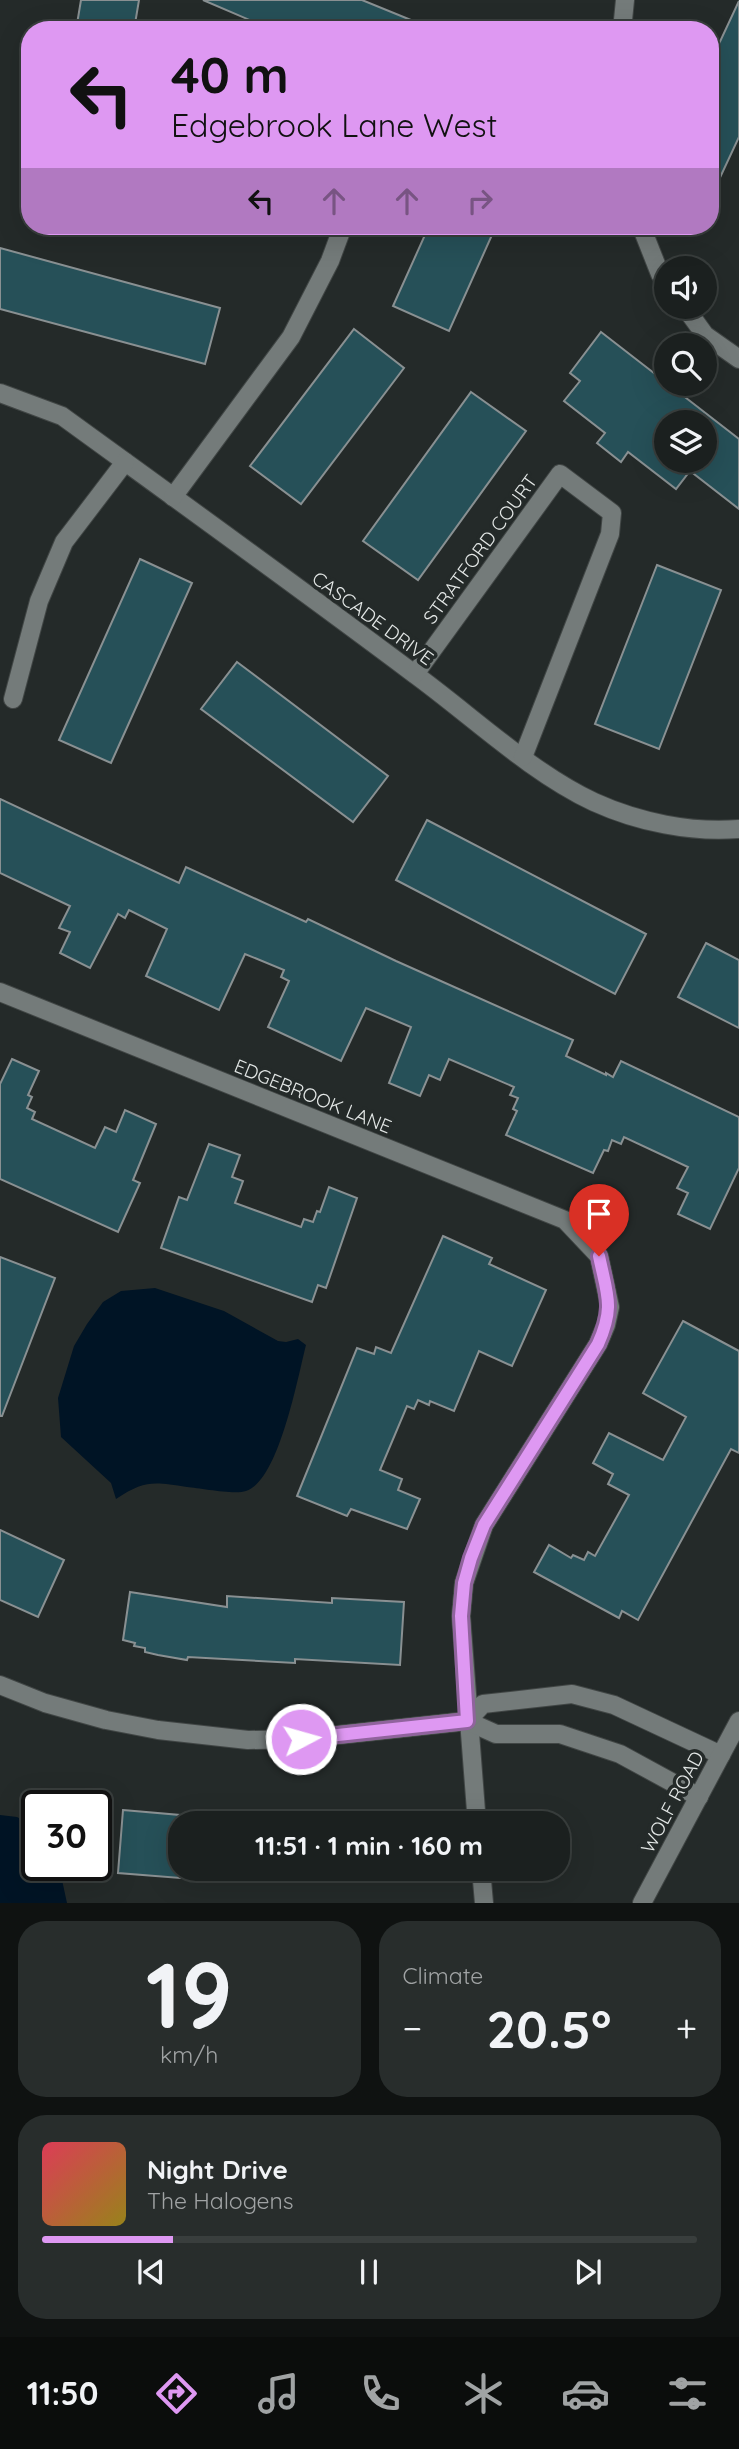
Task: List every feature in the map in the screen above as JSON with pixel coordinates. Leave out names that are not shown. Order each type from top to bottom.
[{"type":"street","points":[[623,21],[625,0]]},
{"type":"street","points":[[173,497],[291,337],[330,261],[340,235]]},
{"type":"street","points":[[645,235],[654,259]]},
{"type":"street","points":[[693,319],[705,335],[739,359]]},
{"type":"street","name":"CASCADE DRIVE","points":[[0,393],[62,416],[415,674],[558,783],[627,814],[688,828],[739,830]]},
{"type":"street","points":[[13,699],[39,601],[64,542],[125,461]]},
{"type":"street","name":"STRATFORD COURT","points":[[415,674],[560,474],[612,513],[610,534],[523,757]]},
{"type":"street","name":"EDGEBROOK LANE","points":[[0,992],[565,1220],[599,1256],[610,1307],[607,1325],[598,1344],[484,1525],[471,1558],[464,1583],[461,1616],[467,1721]]},
{"type":"street","points":[[0,1685],[45,1703],[106,1720],[158,1730],[248,1740],[301,1739],[467,1721],[496,1734],[560,1734],[620,1754],[699,1797]]},
{"type":"street","points":[[476,1811],[467,1721],[483,1704],[572,1694],[614,1705],[721,1755]]},
{"type":"street","name":"WOLF ROAD","points":[[642,1903],[739,1721]]},
{"type":"street","points":[[482,1881],[484,1903]]},
{"type":"water","points":[[155,1288],[224,1311],[278,1341],[298,1339],[306,1345],[277,1449],[258,1483],[246,1491],[225,1492],[150,1484],[135,1488],[116,1499],[111,1483],[61,1437],[58,1398],[74,1346],[87,1324],[103,1302],[121,1291]]},
{"type":"water","points":[[0,1815],[21,1819],[21,1881],[62,1881],[67,1903],[0,1903]]},
{"type":"building","points":[[81,0],[139,0],[136,21],[78,21]]},
{"type":"building","points":[[203,0],[362,0],[413,21],[252,21]]},
{"type":"building","points":[[739,1],[739,137],[719,180],[719,44]]},
{"type":"building","points":[[425,235],[492,235],[449,331],[393,306]]},
{"type":"building","points":[[0,248],[220,308],[205,364],[0,309]]},
{"type":"building","points":[[354,329],[404,368],[301,504],[250,466]]},
{"type":"building","points":[[601,332],[654,373],[654,396],[684,396],[702,410],[654,410],[654,472],[628,452],[621,462],[597,443],[605,433],[564,401],[580,381],[570,373]]},
{"type":"building","points":[[471,392],[526,431],[418,580],[363,541]]},
{"type":"building","points":[[717,422],[739,439],[739,509],[693,473],[717,473]]},
{"type":"building","points":[[655,473],[688,473],[676,489]]},
{"type":"building","points":[[140,559],[192,583],[111,763],[59,740]]},
{"type":"building","points":[[657,565],[721,590],[659,749],[595,724]]},
{"type":"building","points":[[237,662],[388,776],[353,822],[201,709]]},
{"type":"building","points":[[0,799],[179,883],[186,867],[306,922],[308,919],[573,1040],[566,1056],[606,1075],[613,1077],[621,1061],[739,1117],[739,1168],[710,1229],[678,1214],[688,1193],[677,1188],[688,1167],[624,1137],[621,1144],[612,1140],[593,1173],[506,1135],[517,1111],[513,1109],[518,1098],[510,1095],[514,1087],[449,1059],[440,1080],[429,1075],[420,1096],[389,1083],[411,1027],[366,1008],[341,1061],[268,1027],[289,981],[281,977],[284,970],[245,954],[219,1010],[146,976],[167,929],[129,910],[125,918],[118,914],[90,968],[60,953],[70,932],[59,928],[70,906],[0,873]]},
{"type":"building","points":[[427,820],[646,934],[615,994],[396,880]]},
{"type":"building","points":[[706,943],[739,960],[739,1028],[678,997]]},
{"type":"building","points":[[12,1059],[39,1071],[28,1095],[32,1097],[27,1108],[35,1112],[32,1119],[95,1148],[105,1127],[116,1132],[125,1110],[156,1124],[133,1180],[140,1183],[118,1232],[0,1179],[0,1084]]},
{"type":"building","points":[[209,1144],[240,1155],[232,1177],[243,1181],[235,1203],[301,1227],[304,1219],[313,1222],[317,1211],[320,1212],[329,1187],[357,1198],[326,1288],[318,1285],[312,1302],[161,1248],[179,1197],[187,1200]]},
{"type":"building","points":[[443,1236],[492,1258],[489,1264],[546,1290],[512,1366],[479,1351],[454,1411],[430,1401],[429,1405],[418,1400],[414,1409],[407,1406],[380,1470],[402,1479],[398,1490],[420,1499],[407,1529],[351,1509],[347,1516],[297,1496],[357,1348],[374,1354],[376,1347],[391,1353]]},
{"type":"building","points":[[0,1257],[55,1278],[2,1416],[0,1416]]},
{"type":"building","points":[[683,1321],[739,1351],[739,1453],[731,1449],[638,1620],[622,1611],[619,1618],[534,1572],[549,1545],[571,1558],[573,1555],[584,1560],[588,1552],[595,1556],[629,1495],[608,1484],[613,1474],[593,1463],[609,1433],[663,1460],[686,1417],[643,1393]]},
{"type":"building","points":[[0,1530],[64,1560],[38,1617],[0,1600]]},
{"type":"building","points":[[130,1592],[227,1607],[227,1596],[332,1603],[332,1598],[404,1602],[400,1665],[295,1659],[295,1663],[188,1657],[187,1660],[145,1652],[145,1648],[123,1640]]},
{"type":"building","points":[[123,1810],[168,1814],[168,1877],[118,1873]]},
{"type":"route","points":[[301,1739],[467,1721],[461,1616],[464,1583],[471,1558],[484,1525],[598,1344],[607,1325],[610,1307],[599,1256]]}]
